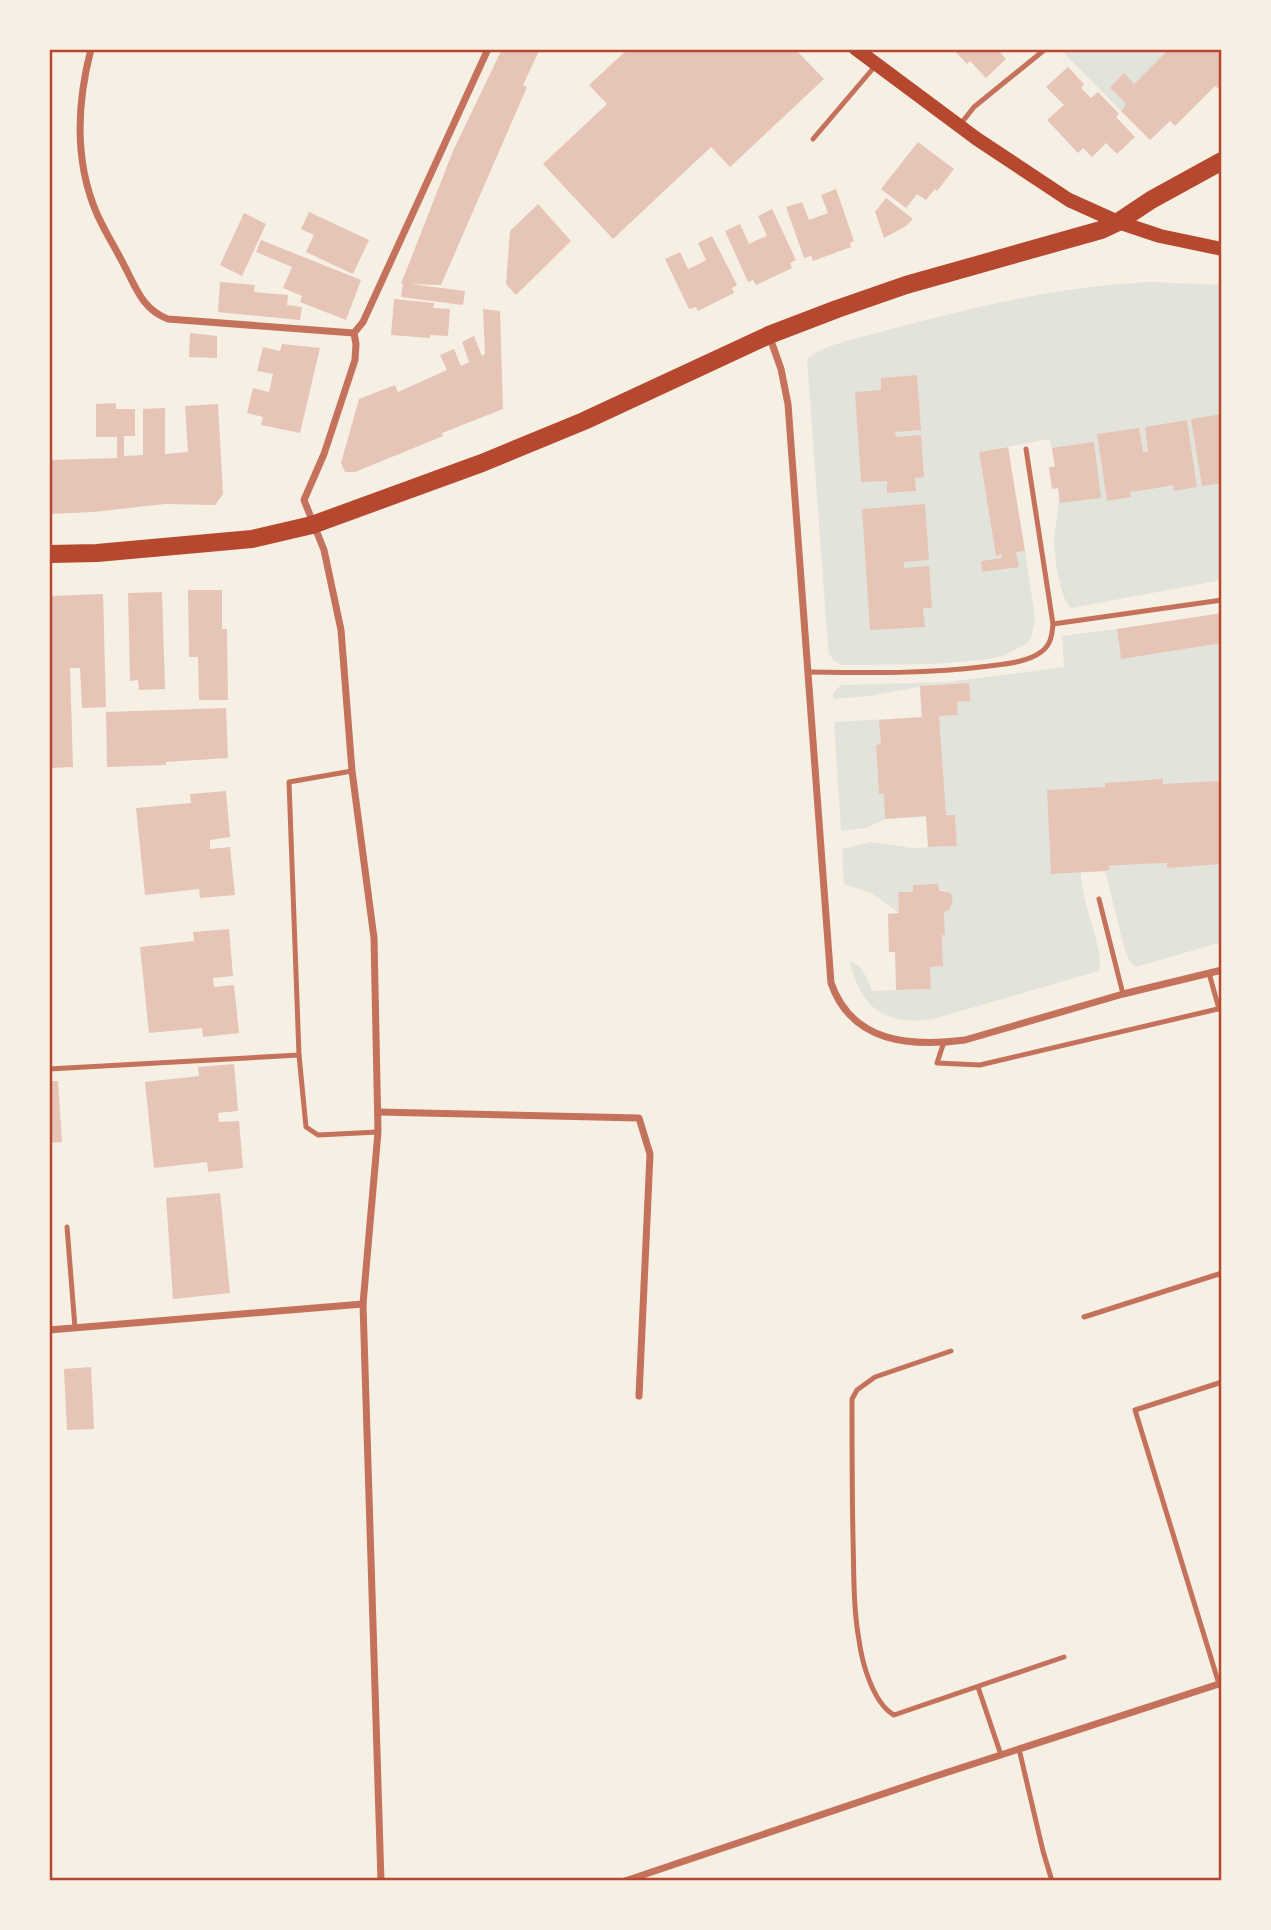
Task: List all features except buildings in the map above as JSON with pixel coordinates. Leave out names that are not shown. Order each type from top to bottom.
[{"type":"main road","points":[[856,49],[959,126],[1069,200],[1118,222],[1160,236],[1222,249]]},
{"type":"main road","points":[[49,554],[97,553],[252,539],[312,525],[406,493],[584,421],[769,335],[906,285],[1076,238],[1118,222],[1151,200],[1222,161]]},
{"type":"street","points":[[91,49],[80,110],[83,162],[98,214],[150,310],[168,319],[354,333]]},
{"type":"street","points":[[381,1881],[363,1304],[378,1132],[374,938],[352,771],[341,630],[324,550],[304,500],[324,454],[355,360],[354,333],[363,322],[488,49]]},
{"type":"street","points":[[769,335],[781,369],[788,404],[831,983],[845,1011],[857,1022],[884,1037],[904,1042],[964,1040],[1123,994],[1222,970]]},
{"type":"street","points":[[378,1112],[639,1118],[650,1154],[639,1396]]},
{"type":"street","points":[[49,1331],[363,1304]]},
{"type":"street","points":[[625,1881],[1220,1684]]},
{"type":"lane","points":[[959,126],[974,107],[1043,51]]},
{"type":"lane","points":[[813,139],[876,65]]},
{"type":"lane","points":[[809,672],[893,674],[961,670],[1004,664],[1034,657],[1044,651],[1052,636],[1053,624],[1026,449]]},
{"type":"lane","points":[[1053,624],[1222,600]]},
{"type":"lane","points":[[352,771],[289,782],[299,1055],[306,1126],[318,1135],[378,1132]]},
{"type":"lane","points":[[1099,899],[1123,994]]},
{"type":"lane","points":[[944,1042],[937,1063],[980,1065],[1220,1009],[1209,973]]},
{"type":"lane","points":[[49,1069],[299,1055]]},
{"type":"lane","points":[[66,1227],[75,1328]]},
{"type":"lane","points":[[1084,1317],[1222,1273]]},
{"type":"lane","points":[[951,1351],[875,1377],[857,1390],[852,1399],[854,1581],[859,1641],[873,1689],[885,1710],[894,1715],[1064,1657]]},
{"type":"lane","points":[[1220,1684],[1135,1410],[1222,1382]]},
{"type":"lane","points":[[978,1687],[1001,1755]]},
{"type":"lane","points":[[1019,1749],[1052,1881]]},
{"type":"shaded area","points":[[1060,49],[1169,49],[1134,84],[1124,73],[1110,87],[1126,104],[1121,111]]},
{"type":"shaded area","points":[[1150,282],[1222,285],[1222,580],[1071,608],[1061,588],[1054,544],[1059,495],[1058,488],[1052,489],[1049,467],[1055,466],[1050,439],[979,452],[996,555],[1002,554],[1002,558],[981,561],[982,572],[1019,567],[1016,552],[1025,551],[1035,618],[1031,638],[1026,644],[1003,656],[983,660],[933,664],[842,665],[834,661],[828,647],[807,359],[822,349],[840,343],[978,307],[1081,288]]},
{"type":"shaded area","points":[[1117,629],[1121,658],[1222,643],[1222,942],[1136,967],[1130,962],[1125,951],[1105,871],[1081,872],[1084,897],[1099,950],[1099,971],[933,1019],[901,1020],[877,1010],[860,991],[850,961],[861,969],[872,991],[931,989],[930,967],[943,966],[944,912],[950,908],[953,898],[945,890],[913,885],[913,892],[898,893],[899,913],[871,893],[844,884],[842,849],[871,842],[912,848],[957,846],[955,815],[885,819],[866,828],[841,831],[834,722],[921,717],[920,687],[833,699],[833,693],[841,685],[947,682],[1064,667],[1062,636]]}]
